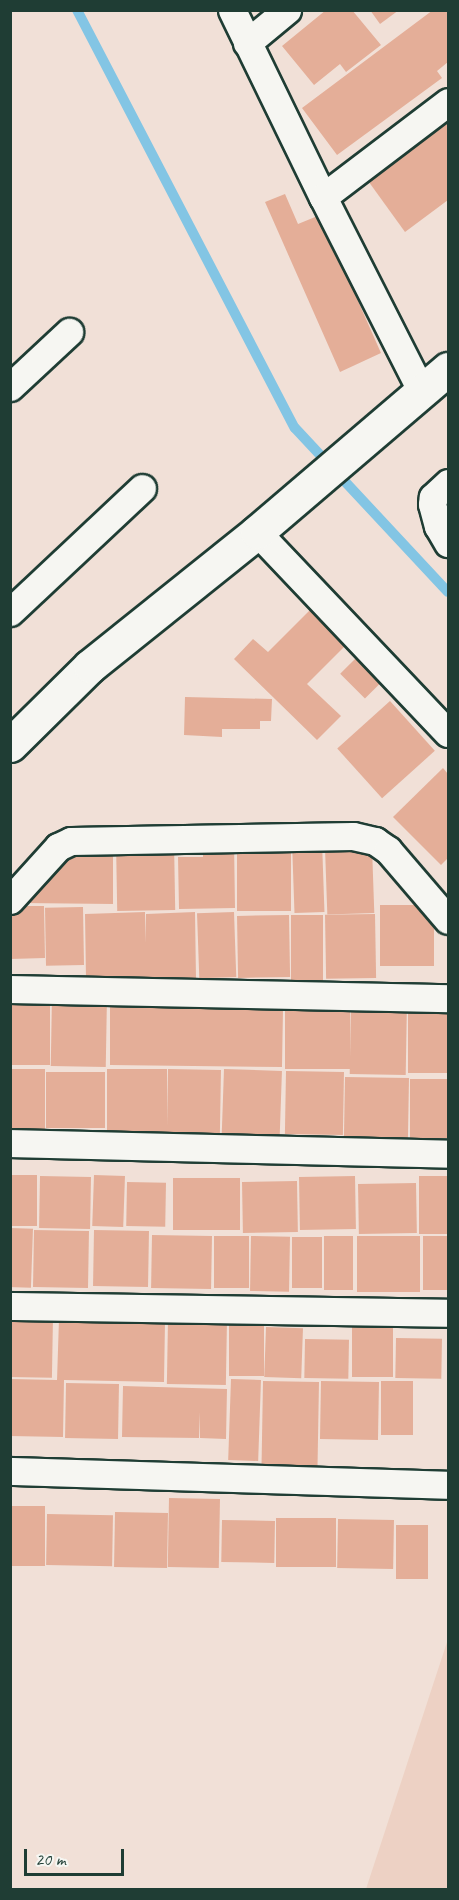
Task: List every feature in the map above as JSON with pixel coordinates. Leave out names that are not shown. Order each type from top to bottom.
[{"type":"street","points":[[232,10],[323,197],[422,390]]},
{"type":"street","points":[[247,43],[287,10]]},
{"type":"street","points":[[323,197],[448,102]]},
{"type":"street","points":[[10,387],[69,332]]},
{"type":"street","points":[[10,745],[90,666],[268,524],[448,369]]},
{"type":"street","points":[[448,483],[433,497],[432,504],[438,526],[448,543]]},
{"type":"street","points":[[10,612],[142,488]]},
{"type":"street","points":[[268,524],[448,732]]},
{"type":"street","points":[[10,900],[58,847],[71,841],[353,836],[375,841],[388,850],[448,920]]},
{"type":"street","points":[[10,989],[448,998]]},
{"type":"street","points":[[10,1143],[448,1154]]},
{"type":"street","points":[[10,1306],[448,1313]]},
{"type":"street","points":[[10,1471],[448,1485]]},
{"type":"shaded area","points":[[448,1639],[448,1889],[366,1889]]},
{"type":"building","points":[[326,10],[352,10],[381,45],[346,72],[340,64],[314,85],[282,46]]},
{"type":"building","points":[[370,10],[399,10],[380,24]]},
{"type":"building","points":[[433,10],[448,10],[448,62],[437,71],[442,78],[337,155],[302,108]]},
{"type":"building","points":[[448,118],[448,200],[405,232],[366,178]]},
{"type":"building","points":[[285,194],[298,224],[320,215],[381,353],[340,372],[265,202]]},
{"type":"building","points":[[319,601],[355,636],[307,684],[341,716],[317,740],[234,659],[253,639],[268,652]]},
{"type":"building","points":[[360,654],[385,679],[365,699],[340,674]]},
{"type":"building","points":[[185,697],[272,699],[271,721],[260,721],[260,729],[222,729],[222,737],[184,735]]},
{"type":"building","points":[[390,701],[435,751],[382,798],[337,749]]},
{"type":"building","points":[[443,768],[448,774],[448,858],[441,865],[393,817]]},
{"type":"building","points":[[237,840],[291,840],[291,911],[237,911]]},
{"type":"building","points":[[174,841],[175,910],[117,911],[116,842]]},
{"type":"building","points":[[322,841],[324,912],[294,913],[292,842]]},
{"type":"building","points":[[203,842],[234,842],[235,908],[179,909],[178,857],[203,857]]},
{"type":"building","points":[[372,847],[374,913],[327,915],[325,849]]},
{"type":"building","points":[[59,855],[113,856],[113,904],[23,903]]},
{"type":"building","points":[[380,905],[434,905],[434,966],[380,966]]},
{"type":"building","points":[[13,906],[44,906],[45,958],[10,959],[10,909]]},
{"type":"building","points":[[83,907],[84,965],[46,966],[45,908]]},
{"type":"building","points":[[145,912],[145,943],[146,914],[195,912],[196,979],[86,979],[85,914]]},
{"type":"building","points":[[234,912],[236,977],[199,978],[197,913]]},
{"type":"building","points":[[375,914],[376,978],[326,979],[325,915]]},
{"type":"building","points":[[289,915],[290,977],[238,978],[237,916]]},
{"type":"building","points":[[291,915],[323,915],[323,981],[291,981]]},
{"type":"building","points":[[10,993],[50,993],[50,1065],[10,1065]]},
{"type":"building","points":[[52,995],[107,996],[106,1067],[51,1066]]},
{"type":"building","points":[[110,998],[232,999],[232,1008],[283,1009],[282,1067],[110,1065]]},
{"type":"building","points":[[351,1000],[407,1001],[406,1075],[350,1074]]},
{"type":"building","points":[[285,1003],[350,1003],[350,1069],[285,1069]]},
{"type":"building","points":[[408,1009],[448,1009],[448,1073],[408,1073]]},
{"type":"building","points":[[10,1069],[45,1069],[45,1132],[10,1132]]},
{"type":"building","points":[[107,1069],[167,1069],[167,1135],[107,1135]]},
{"type":"building","points":[[168,1069],[221,1070],[220,1135],[167,1134]]},
{"type":"building","points":[[224,1069],[282,1071],[280,1139],[222,1137]]},
{"type":"building","points":[[286,1071],[344,1072],[343,1135],[285,1134]]},
{"type":"building","points":[[46,1072],[105,1072],[105,1128],[46,1128]]},
{"type":"building","points":[[345,1077],[409,1078],[408,1141],[344,1140]]},
{"type":"building","points":[[410,1079],[448,1079],[448,1138],[410,1138]]},
{"type":"building","points":[[10,1175],[37,1175],[37,1226],[10,1226]]},
{"type":"building","points":[[94,1175],[125,1176],[123,1227],[92,1226]]},
{"type":"building","points":[[40,1176],[91,1177],[90,1229],[39,1228]]},
{"type":"building","points":[[355,1176],[356,1229],[300,1230],[299,1177]]},
{"type":"building","points":[[419,1176],[448,1176],[448,1234],[419,1234]]},
{"type":"building","points":[[173,1178],[240,1178],[240,1230],[173,1230]]},
{"type":"building","points":[[297,1181],[298,1232],[243,1233],[242,1182]]},
{"type":"building","points":[[127,1182],[166,1183],[165,1227],[126,1226]]},
{"type":"building","points":[[416,1183],[417,1233],[359,1234],[358,1184]]},
{"type":"building","points":[[10,1228],[33,1229],[31,1288],[10,1287]]},
{"type":"building","points":[[34,1230],[89,1231],[88,1288],[33,1287]]},
{"type":"building","points":[[94,1230],[149,1231],[148,1287],[93,1286]]},
{"type":"building","points":[[152,1235],[212,1236],[211,1289],[151,1288]]},
{"type":"building","points":[[214,1236],[249,1236],[249,1288],[214,1288]]},
{"type":"building","points":[[251,1236],[290,1237],[289,1292],[250,1291]]},
{"type":"building","points":[[324,1236],[353,1236],[353,1290],[324,1290]]},
{"type":"building","points":[[357,1236],[420,1236],[420,1292],[357,1292]]},
{"type":"building","points":[[423,1236],[448,1236],[448,1290],[423,1290]]},
{"type":"building","points":[[292,1237],[322,1237],[322,1288],[292,1288]]},
{"type":"building","points":[[10,1316],[53,1317],[52,1378],[10,1377]]},
{"type":"building","points":[[59,1319],[165,1322],[164,1382],[64,1380],[63,1437],[10,1436],[10,1379],[57,1380]]},
{"type":"building","points":[[168,1319],[227,1320],[226,1385],[167,1384]]},
{"type":"building","points":[[229,1325],[264,1325],[264,1376],[229,1376]]},
{"type":"building","points":[[352,1325],[393,1325],[393,1377],[352,1377]]},
{"type":"building","points":[[266,1327],[303,1328],[301,1378],[264,1377]]},
{"type":"building","points":[[396,1338],[442,1339],[441,1379],[395,1378]]},
{"type":"building","points":[[305,1339],[349,1340],[348,1379],[304,1378]]},
{"type":"building","points":[[231,1379],[261,1380],[258,1461],[228,1460]]},
{"type":"building","points":[[263,1381],[319,1382],[318,1466],[262,1465]]},
{"type":"building","points":[[321,1381],[379,1382],[378,1440],[320,1439]]},
{"type":"building","points":[[381,1381],[413,1381],[413,1435],[381,1435]]},
{"type":"building","points":[[66,1383],[119,1384],[118,1439],[65,1438]]},
{"type":"building","points":[[123,1386],[227,1389],[226,1439],[200,1438],[199,1412],[199,1438],[122,1437]]},
{"type":"building","points":[[169,1498],[220,1499],[219,1568],[168,1567]]},
{"type":"building","points":[[10,1506],[45,1506],[45,1566],[10,1566]]},
{"type":"building","points":[[115,1512],[168,1513],[167,1568],[114,1567]]},
{"type":"building","points":[[47,1514],[113,1515],[112,1566],[46,1565]]},
{"type":"building","points":[[276,1518],[336,1518],[336,1567],[276,1567]]},
{"type":"building","points":[[338,1519],[394,1520],[393,1569],[337,1568]]},
{"type":"building","points":[[222,1520],[275,1521],[274,1563],[221,1562]]},
{"type":"building","points":[[396,1525],[428,1525],[428,1579],[396,1579]]},
{"type":"waterway","points":[[77,10],[295,428],[448,592]]}]
